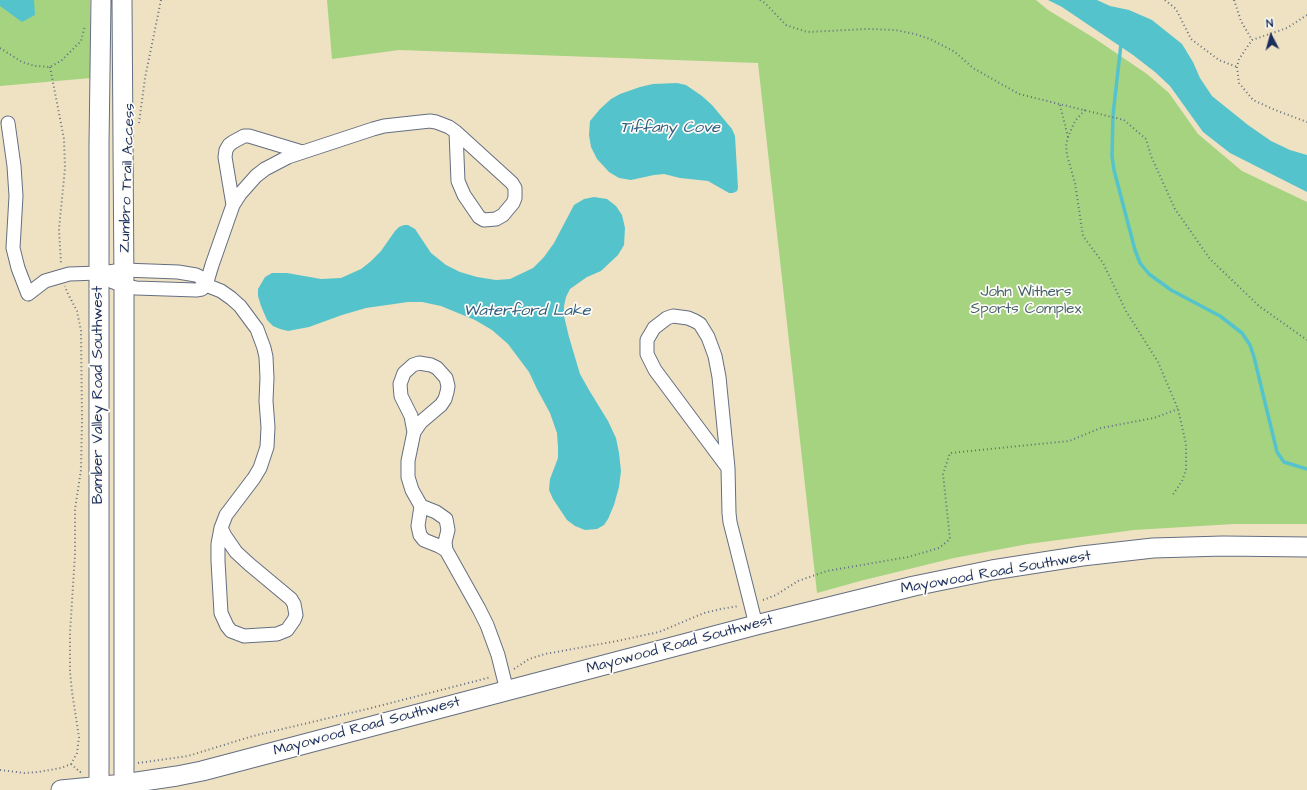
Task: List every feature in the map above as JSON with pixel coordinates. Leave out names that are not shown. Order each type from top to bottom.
[{"type":"main road","name":"Bamber Valley Road Southwest","points":[[99,788],[99,273],[101,0]]},
{"type":"main road","name":"Bamber Valley Road Southwest","points":[[122,0],[124,278],[124,787]]},
{"type":"main road","name":"Mayowood Road Southwest","points":[[61,790],[124,787],[202,771],[505,682],[756,625],[914,586],[992,570],[1082,556],[1153,548],[1223,546],[1307,547]]},
{"type":"street","points":[[8,123],[16,181],[16,210],[13,243],[18,268],[28,294],[45,281],[62,275],[82,273],[99,273],[196,290],[202,289],[206,285],[212,264],[234,205],[240,194],[265,169],[288,157],[361,132],[384,126],[436,122],[449,127],[456,132],[508,179],[515,188],[516,193],[513,203],[503,215],[496,219],[484,220],[479,217],[464,195],[458,181],[456,132]]},
{"type":"street","points":[[234,205],[225,157],[226,150],[229,145],[244,136],[249,136],[302,152]]},
{"type":"street","points":[[124,278],[178,272],[196,275],[200,277],[206,285],[221,291],[240,306],[249,317],[261,339],[267,362],[266,409],[268,437],[265,456],[254,478],[226,515],[221,528],[218,550],[221,613],[227,626],[239,635],[251,637],[277,634],[287,630],[296,615],[294,604],[291,599],[236,552],[221,528]]},
{"type":"street","points":[[728,468],[655,370],[647,354],[646,347],[650,334],[667,318],[680,316],[695,320],[700,324],[708,337],[715,356],[719,377],[728,468],[729,513],[756,625]]},
{"type":"street","points":[[414,432],[421,422],[445,399],[448,386],[446,378],[437,368],[431,365],[419,363],[413,365],[404,373],[400,384],[400,396],[411,416],[414,432],[408,461],[408,477],[412,490],[421,506],[418,526],[420,535],[424,540],[446,550]]},
{"type":"street","points":[[421,506],[436,512],[446,519],[448,530],[445,542],[446,550],[487,626],[498,655],[505,682]]},
{"type":"path","name":"Zumbro Trail Access","points":[[139,129],[145,78],[161,0]]},
{"type":"path","points":[[760,0],[765,3],[786,25],[807,32],[895,30],[930,39],[955,52],[973,68],[1019,94],[1124,120],[1146,139],[1151,156],[1175,209],[1210,259],[1260,306],[1307,340]]},
{"type":"path","points":[[1166,0],[1176,10],[1192,38],[1219,60],[1237,67]]},
{"type":"path","points":[[1234,0],[1241,21],[1252,40]]},
{"type":"path","points":[[1307,15],[1287,28],[1252,40],[1239,59],[1237,67],[1238,83],[1253,100],[1307,122]]},
{"type":"path","points":[[0,48],[22,62],[34,66],[50,67],[62,60],[81,41],[85,19]]},
{"type":"path","points":[[0,770],[12,772],[38,772],[61,768],[71,764],[77,752],[79,736],[70,671],[70,633],[75,554],[75,509],[81,470],[81,338],[77,311],[67,292],[62,275],[59,229],[65,168],[64,139],[50,67]]},
{"type":"path","points":[[1060,105],[1068,137]]},
{"type":"path","points":[[1085,110],[1075,121],[1066,146],[1075,183],[1080,224],[1083,236],[1103,263],[1126,311],[1158,362],[1178,409],[1186,444],[1186,470],[1182,481],[1172,496]]},
{"type":"path","points":[[140,763],[188,756],[252,736],[367,709],[505,682],[514,669],[529,659],[545,654],[659,632],[704,613],[751,605],[776,595],[798,581],[827,571],[908,557],[939,548],[950,539],[943,474],[950,453],[1069,441],[1101,428],[1154,418],[1178,409]]},
{"type":"path","points":[[71,764],[80,772]]},
{"type":"green space","points":[[0,0],[90,0],[91,78],[0,86]]},
{"type":"green space","name":"John Withers Sports Complex","points":[[327,0],[1036,0],[1048,10],[1094,38],[1147,74],[1169,93],[1198,134],[1242,171],[1307,202],[1307,524],[1234,524],[1134,530],[1028,544],[954,558],[817,593],[758,63],[399,50],[332,59]]},
{"type":"water","points":[[0,0],[34,0],[35,15],[22,22],[0,6]]},
{"type":"water","points":[[1048,0],[1097,0],[1110,6],[1129,10],[1152,20],[1182,44],[1193,62],[1200,78],[1212,96],[1248,125],[1271,141],[1290,150],[1307,155],[1307,192],[1230,153],[1203,132],[1170,86],[1155,72],[1133,55],[1062,7]]},
{"type":"water","name":"Tiffany Cove","points":[[677,83],[686,85],[702,96],[712,105],[732,129],[735,136],[737,191],[729,193],[708,181],[680,178],[664,174],[631,180],[619,178],[609,172],[597,159],[591,147],[589,135],[590,121],[600,109],[611,99],[620,94],[640,87],[653,84]]},
{"type":"water","name":"Waterford Lake","points":[[594,197],[607,199],[616,206],[622,215],[625,228],[624,245],[618,255],[601,271],[587,277],[570,289],[564,306],[564,316],[580,374],[608,421],[616,438],[619,453],[621,471],[619,487],[614,505],[604,525],[597,529],[585,530],[575,526],[567,520],[553,499],[549,490],[550,479],[558,458],[558,447],[557,433],[550,413],[529,372],[508,344],[492,330],[475,320],[441,306],[422,302],[408,302],[366,308],[309,327],[288,331],[273,326],[267,320],[261,306],[258,296],[258,289],[265,277],[272,273],[287,273],[321,279],[341,278],[361,269],[370,262],[381,251],[395,231],[404,225],[408,225],[415,229],[431,253],[446,265],[460,272],[477,277],[496,280],[510,279],[533,268],[544,257],[554,243],[574,205],[584,199]]},
{"type":"waterway","points":[[1121,44],[1113,115],[1112,156],[1114,170],[1135,250],[1140,263],[1149,274],[1171,290],[1220,316],[1242,333],[1250,345],[1254,357],[1277,452],[1284,462],[1307,469]]}]
